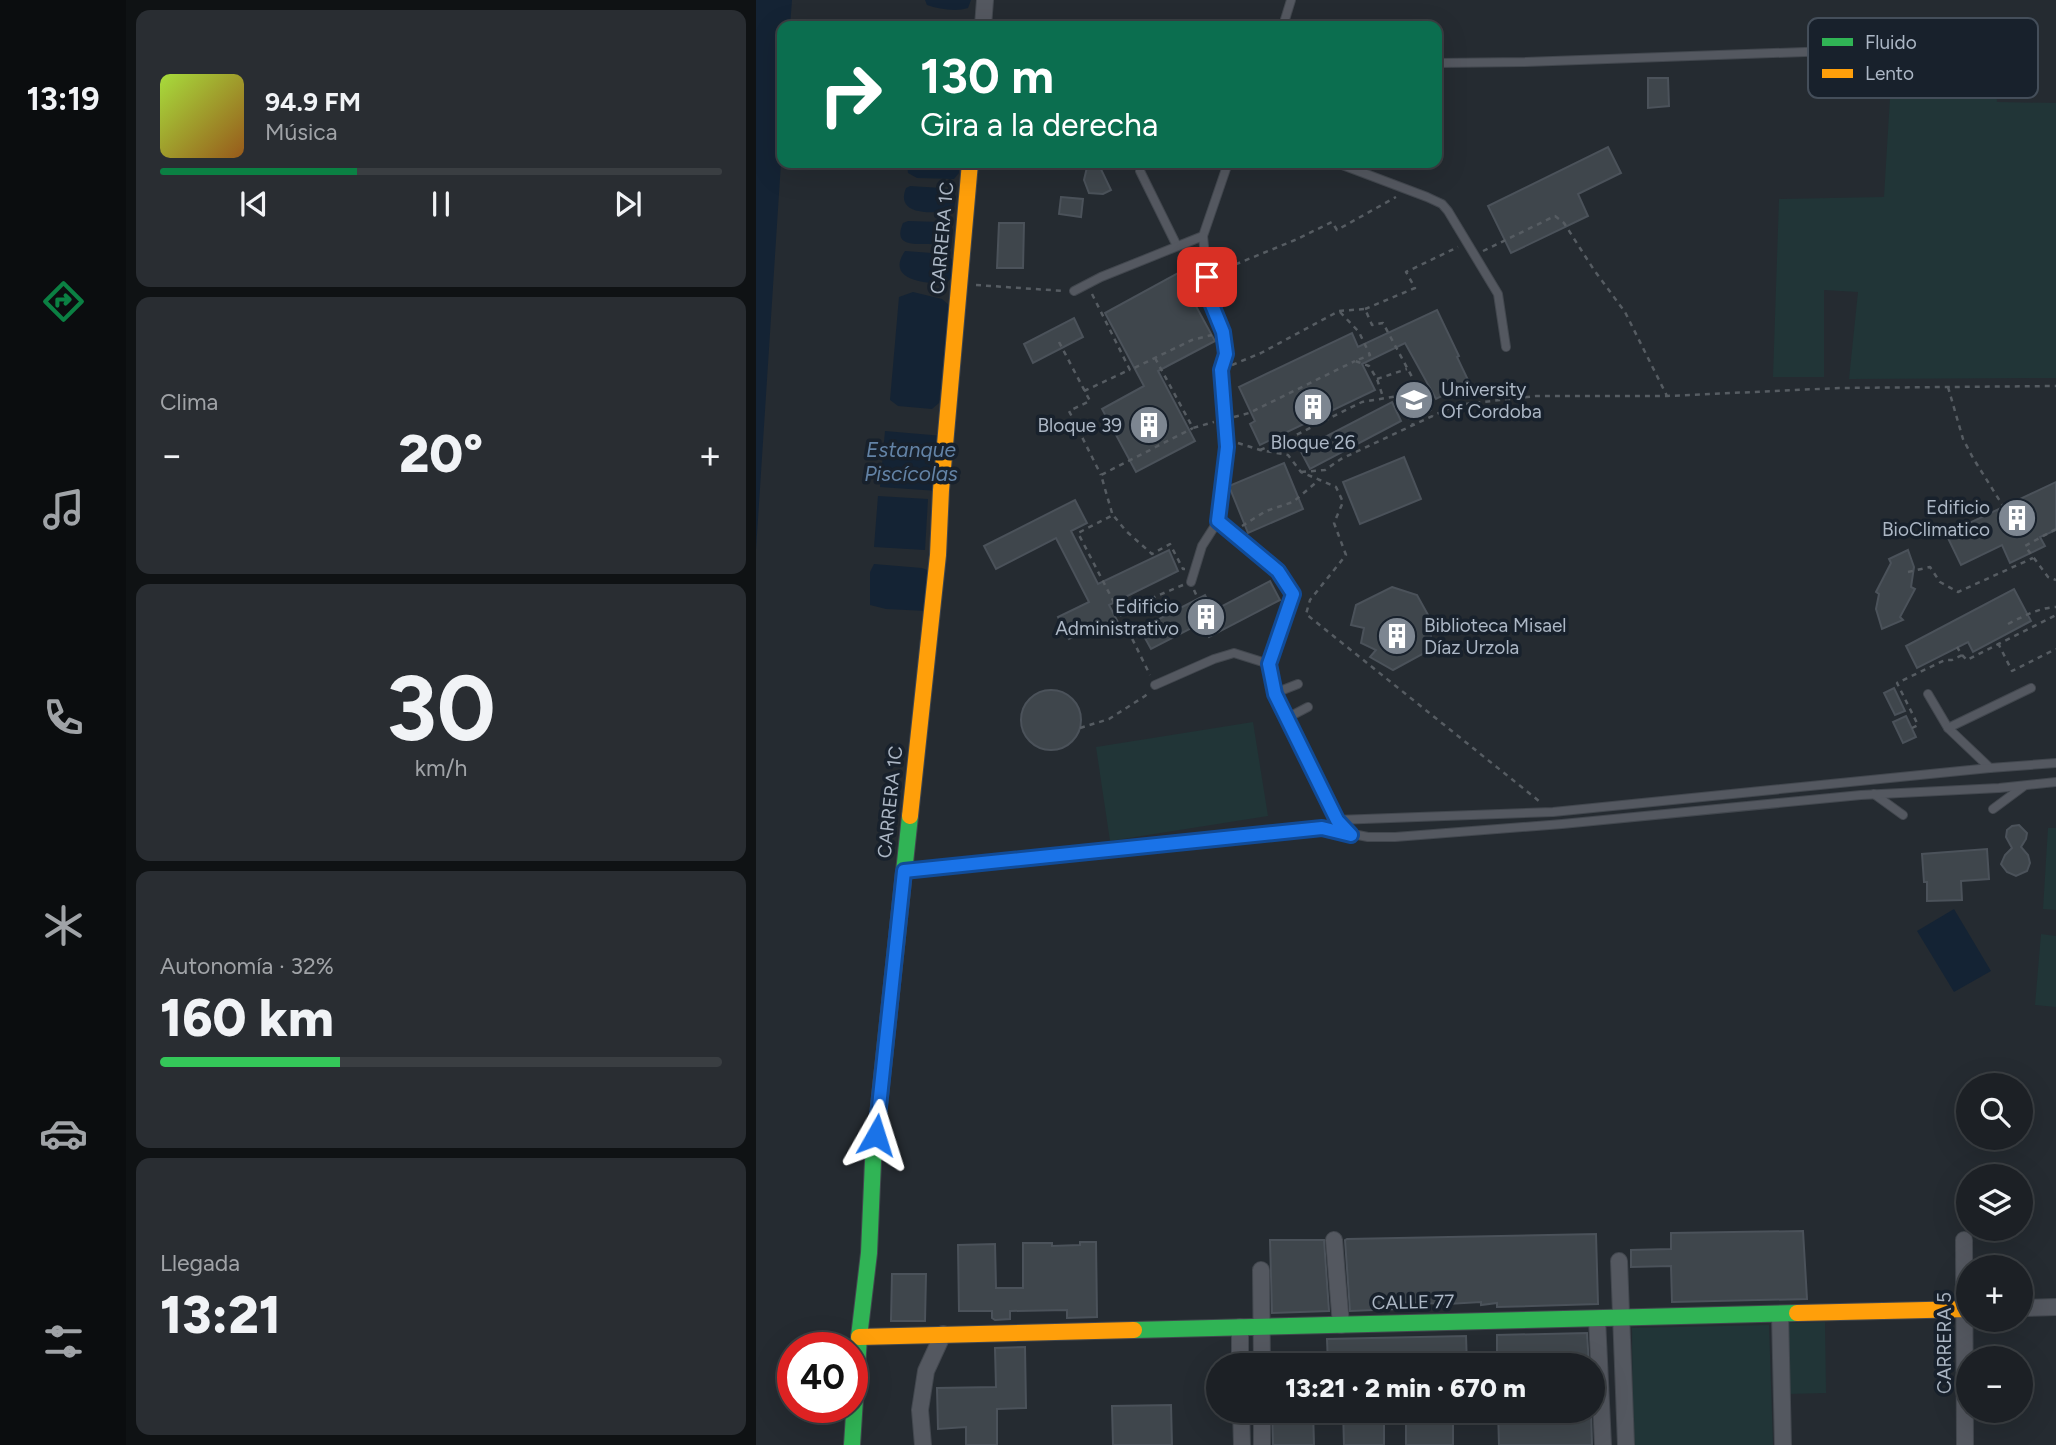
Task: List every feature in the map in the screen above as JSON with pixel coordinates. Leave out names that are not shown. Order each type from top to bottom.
[{"type":"street","points":[[983,21],[985,0]]},
{"type":"street","name":"CARRERA 1C","points":[[859,1332],[869,1253],[873,1161],[938,555],[941,489],[970,168]]},
{"type":"street","points":[[1334,1240],[1341,1325]]},
{"type":"street","points":[[1619,1261],[1626,1445]]},
{"type":"street","points":[[1261,1270],[1262,1353]]},
{"type":"street","points":[[2033,1308],[2056,1307]]},
{"type":"street","name":"CALLE 77","points":[[868,1336],[1956,1310]]},
{"type":"street","points":[[1780,1314],[1783,1445]]},
{"type":"street","points":[[1597,1319],[1603,1445]]},
{"type":"street","points":[[1240,1327],[1240,1353]]},
{"type":"street","name":"CARRERA 5","points":[[1965,1445],[1967,1332]]},
{"type":"street","points":[[923,1445],[920,1410],[926,1371],[943,1335]]},
{"type":"street","name":"CARRERA 1C","points":[[852,1445],[853,1423]]},
{"type":"street","points":[[1241,1423],[1242,1445]]},
{"type":"street","points":[[1262,1423],[1262,1445]]},
{"type":"lane","points":[[1285,21],[1291,0]]},
{"type":"lane","points":[[1442,63],[1808,52]]},
{"type":"lane","points":[[1191,582],[1202,546],[1218,521],[1227,447],[1221,370],[1226,354],[1223,332],[1212,305],[1203,236],[1226,168]]},
{"type":"lane","points":[[1350,168],[1442,204],[1498,293],[1506,347]]},
{"type":"lane","points":[[1140,171],[1177,246]]},
{"type":"lane","points":[[1074,291],[1101,277],[1203,236]]},
{"type":"lane","points":[[1218,521],[1278,571],[1293,594],[1269,664],[1275,694],[1337,820],[1351,835]]},
{"type":"lane","points":[[1155,685],[1234,653],[1269,664]]},
{"type":"lane","points":[[1275,694],[1298,684]]},
{"type":"lane","points":[[1948,728],[2031,688]]},
{"type":"lane","points":[[1928,694],[1948,728],[1990,768]]},
{"type":"lane","points":[[1287,718],[1308,707]]},
{"type":"lane","points":[[1322,828],[1337,820],[1553,812],[2056,763]]},
{"type":"lane","points":[[1859,781],[1861,795]]},
{"type":"lane","points":[[904,871],[1322,828],[1351,835],[1395,837],[1861,795],[2056,782]]},
{"type":"lane","points":[[1993,809],[2025,785]]},
{"type":"lane","points":[[1874,794],[1903,815]]},
{"type":"lane","points":[[1705,796],[1708,809]]},
{"type":"path","points":[[1207,277],[1332,222],[1338,230],[1408,190]]},
{"type":"path","points":[[1474,254],[1555,216],[1564,223],[1625,312],[1667,396]]},
{"type":"path","points":[[1221,370],[1261,353],[1339,311],[1366,310],[1415,288],[1406,272],[1467,243]]},
{"type":"path","points":[[959,284],[1074,291]]},
{"type":"path","points":[[1087,284],[1130,370]]},
{"type":"path","points":[[1366,310],[1372,326],[1383,323],[1433,416]]},
{"type":"path","points":[[1101,475],[1193,428],[1249,413],[1370,355],[1359,332],[1339,311]]},
{"type":"path","points":[[1084,391],[1192,340],[1223,332]]},
{"type":"path","points":[[1059,342],[1090,401],[1069,411],[1101,475],[1113,515],[1126,531],[1152,554],[1170,544],[1183,569],[1195,566]]},
{"type":"path","points":[[1155,358],[1193,428]]},
{"type":"path","points":[[1355,361],[1369,366],[1383,397]]},
{"type":"path","points":[[1377,379],[1408,369]]},
{"type":"path","points":[[1301,472],[1325,470],[1341,459],[1456,405],[1536,396],[1667,396],[1839,388],[2056,386]]},
{"type":"path","points":[[1948,387],[1963,439],[2003,506]]},
{"type":"path","points":[[1260,450],[1362,402],[1383,397],[1398,396],[1413,425]]},
{"type":"path","points":[[1227,447],[1240,442],[1288,456],[1301,472],[1336,487],[1343,502],[1334,523],[1346,555],[1310,600],[1306,614],[1553,812]]},
{"type":"path","points":[[1233,532],[1266,511],[1293,502],[1320,480]]},
{"type":"path","points":[[1080,728],[1109,719],[1145,696],[1155,685],[1078,533],[1113,515]]},
{"type":"path","points":[[2056,529],[2025,546],[2048,577],[2056,580]]},
{"type":"path","points":[[1908,572],[1930,566],[1940,582],[1958,592],[2033,558]]},
{"type":"path","points":[[1119,612],[1191,582]]},
{"type":"path","points":[[2008,624],[2032,612],[2056,607]]},
{"type":"path","points":[[1957,647],[1967,660],[2056,615]]},
{"type":"path","points":[[1998,643],[2012,671],[2056,649]]},
{"type":"path","points":[[1912,728],[1918,725],[1897,682],[1962,655]]},
{"type":"path","points":[[1900,700],[1905,697]]},
{"type":"green space","points":[[1890,98],[1997,98],[1997,102],[2056,103],[2056,378],[1849,379],[1858,292],[1824,290],[1824,377],[1773,377],[1779,199],[1884,197]]},
{"type":"green space","points":[[1253,722],[1268,816],[1110,841],[1096,747]]},
{"type":"green space","points":[[2048,828],[2056,828],[2056,910],[2043,909]]},
{"type":"green space","points":[[2041,934],[2056,936],[2056,1007],[2035,1005]]},
{"type":"green space","points":[[1825,1322],[1826,1393],[1787,1394],[1786,1323]]},
{"type":"green space","points":[[1769,1325],[1773,1445],[1633,1445],[1632,1328]]},
{"type":"water","points":[[756,0],[792,0],[790,21],[777,21],[777,168],[781,168],[756,550]]},
{"type":"water","points":[[925,0],[971,0],[968,8],[953,10],[927,5]]},
{"type":"water","points":[[908,168],[959,168],[954,179],[917,178],[908,173]]},
{"type":"water","points":[[910,186],[954,191],[954,209],[928,212],[911,209],[904,197],[906,188]]},
{"type":"water","points":[[939,222],[951,226],[951,243],[906,242],[901,231],[903,223]]},
{"type":"water","points":[[905,251],[945,254],[952,259],[952,278],[944,284],[910,278],[900,268]]},
{"type":"water","points":[[913,292],[942,299],[949,305],[939,403],[932,409],[898,406],[890,400],[899,297]]},
{"type":"water","name":"Estanque Piscícolas","points":[[885,431],[943,436],[938,491],[880,487]]},
{"type":"water","points":[[878,496],[928,499],[925,550],[874,547]]},
{"type":"water","points":[[874,564],[930,571],[927,611],[886,609],[870,605],[870,572]]},
{"type":"water","points":[[1954,909],[1991,971],[1954,992],[1917,931]]},
{"type":"building","points":[[1648,78],[1668,78],[1669,106],[1648,108]]},
{"type":"building","points":[[1608,147],[1621,173],[1578,194],[1588,216],[1511,253],[1488,206]]},
{"type":"building","points":[[1087,168],[1100,168],[1111,190],[1103,194],[1089,193],[1084,180]]},
{"type":"building","points":[[1061,197],[1083,199],[1081,217],[1059,214]]},
{"type":"building","points":[[999,223],[1024,223],[1023,268],[997,268]]},
{"type":"building","points":[[1178,273],[1215,341],[1158,371],[1195,441],[1136,472],[1102,409],[1144,386],[1105,313]]},
{"type":"building","points":[[1437,310],[1469,382],[1436,399],[1405,343],[1362,364],[1375,390],[1260,445],[1250,424],[1255,421],[1239,387],[1352,333],[1358,347]]},
{"type":"building","points":[[1074,318],[1083,337],[1033,363],[1024,344]]},
{"type":"building","points":[[1392,402],[1401,421],[1310,469],[1300,450]]},
{"type":"building","points":[[1404,457],[1421,499],[1360,524],[1343,482]]},
{"type":"building","points":[[1284,463],[1303,509],[1248,533],[1229,486]]},
{"type":"building","name":"Edificio BioClimatico","points":[[2056,482],[2056,530],[2040,537],[2045,546],[2010,563],[2002,545],[1961,565],[1946,534]]},
{"type":"building","points":[[1075,500],[1087,523],[1071,531],[1098,584],[1169,550],[1178,571],[1109,605],[1120,626],[1105,634],[1100,624],[1069,639],[1058,617],[1089,602],[1056,538],[996,569],[984,546]]},
{"type":"building","points":[[1908,550],[1914,567],[1911,587],[1915,589],[1900,617],[1903,620],[1882,629],[1876,609],[1879,594],[1876,592],[1891,563],[1889,559]]},
{"type":"building","name":"Edificio Administrativo","points":[[1270,581],[1280,600],[1209,637],[1201,623],[1151,649],[1140,629],[1205,595],[1213,611]]},
{"type":"building","name":"Biblioteca Misael Díaz Urzola","points":[[1392,587],[1417,595],[1432,622],[1430,650],[1393,670],[1370,657],[1376,650],[1361,643],[1364,628],[1351,625],[1356,605]]},
{"type":"building","points":[[2014,589],[2031,621],[1973,652],[1968,642],[1917,668],[1906,646]]},
{"type":"building","points":[[1894,688],[1905,711],[1895,715],[1884,693]]},
{"type":"building","points":[[1045,690],[1057,690],[1076,703],[1081,720],[1079,732],[1068,745],[1057,750],[1045,750],[1026,737],[1021,726],[1021,714],[1034,695]]},
{"type":"building","points":[[1906,716],[1916,737],[1903,743],[1893,722]]},
{"type":"building","points":[[2019,825],[2027,833],[2021,847],[2028,855],[2030,863],[2027,871],[2016,876],[2007,872],[2001,864],[2012,848],[2006,837],[2007,830]]},
{"type":"building","points":[[1987,849],[1989,879],[1961,881],[1962,900],[1927,901],[1922,854]]},
{"type":"building","points":[[1803,1231],[1807,1299],[1672,1302],[1671,1266],[1631,1267],[1631,1250],[1671,1249],[1671,1233]]},
{"type":"building","points":[[1596,1234],[1598,1304],[1497,1307],[1497,1303],[1481,1305],[1481,1302],[1398,1302],[1398,1309],[1350,1311],[1347,1239]]},
{"type":"building","points":[[1270,1240],[1324,1240],[1329,1311],[1272,1313]]},
{"type":"building","points":[[1080,1242],[1096,1242],[1097,1317],[1067,1318],[1067,1310],[1010,1311],[1010,1319],[995,1320],[992,1318],[992,1311],[959,1311],[958,1245],[995,1244],[996,1288],[1023,1288],[1023,1243],[1052,1243],[1052,1246],[1080,1245]]},
{"type":"building","points":[[892,1274],[926,1274],[925,1321],[891,1321]]},
{"type":"building","points":[[1587,1333],[1588,1353],[1497,1353],[1497,1335]]},
{"type":"building","points":[[1466,1336],[1467,1353],[1328,1353],[1327,1339]]},
{"type":"building","points":[[1025,1347],[1026,1408],[997,1409],[997,1445],[966,1445],[966,1427],[938,1429],[937,1388],[996,1387],[995,1348]]},
{"type":"building","points":[[1171,1405],[1172,1445],[1113,1445],[1112,1406]]},
{"type":"building","points":[[1272,1423],[1313,1423],[1314,1445],[1273,1445]]},
{"type":"building","points":[[1343,1423],[1384,1423],[1384,1445],[1344,1445]]},
{"type":"building","points":[[1406,1423],[1453,1423],[1453,1445],[1406,1445]]},
{"type":"building","points":[[1498,1423],[1591,1423],[1592,1445],[1499,1445]]},
{"type":"traffic: fast","points":[[852,1445],[859,1337],[869,1253],[873,1161],[910,816]]},
{"type":"traffic: fast","points":[[1134,1330],[1797,1313]]},
{"type":"traffic: slow","points":[[910,816],[938,555],[941,490],[970,168]]},
{"type":"traffic: slow","points":[[1797,1313],[1956,1309]]},
{"type":"traffic: slow","points":[[868,1337],[1134,1330]]},
{"type":"place","name":"University Of Cordoba","points":[[1414,400]]},
{"type":"place","name":"Bloque 26","points":[[1313,407]]},
{"type":"place","name":"Bloque 39","points":[[1149,425]]},
{"type":"place","name":"Edificio BioClimatico","points":[[2017,518]]},
{"type":"place","name":"Edificio Administrativo","points":[[1206,617]]},
{"type":"place","name":"Biblioteca Misael Díaz Urzola","points":[[1397,636]]},
{"type":"route","points":[[876,1135],[904,871],[1322,828],[1351,835],[1337,820],[1275,694],[1269,664],[1293,594],[1278,571],[1218,521],[1227,447],[1221,370],[1226,354],[1223,332],[1212,305],[1207,277]]}]
